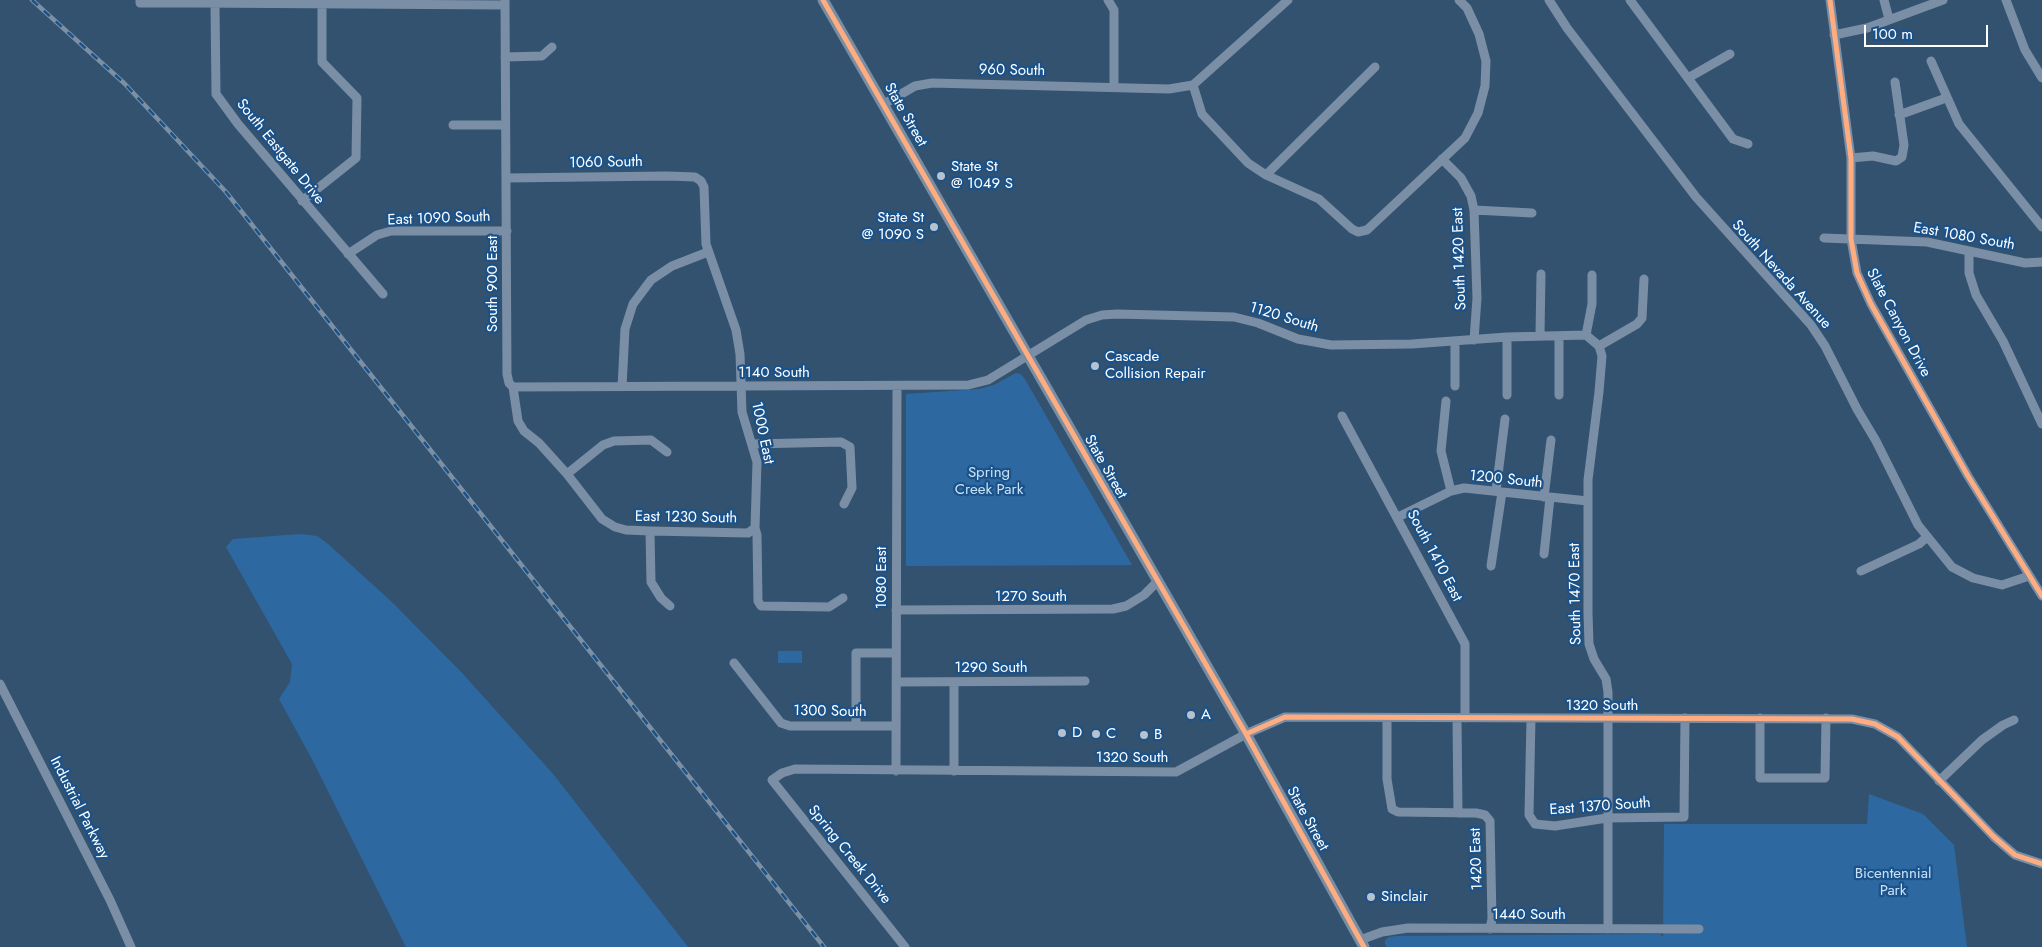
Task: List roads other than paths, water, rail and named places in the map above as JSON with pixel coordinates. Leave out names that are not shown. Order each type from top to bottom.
[{"type":"main road","name":"State Street","points":[[824,0],[1246,734],[1362,943]]},
{"type":"street","points":[[1108,0],[1114,10],[1114,87]]},
{"type":"street","points":[[1288,0],[1193,85],[1202,114],[1248,163],[1266,175],[1319,199],[1352,229],[1358,232],[1367,230],[1378,222],[1465,138],[1478,113],[1485,86],[1486,60],[1479,34],[1466,8],[1459,0]]},
{"type":"street","name":"South Nevada Avenue","points":[[1549,0],[1567,28],[1696,198],[1811,325],[1825,346],[1918,525],[1952,567],[1973,578],[2002,584],[2030,576]]},
{"type":"street","points":[[1630,0],[1732,139],[1748,144]]},
{"type":"street","name":"Slate Canyon Drive","points":[[1830,0],[1851,158],[1851,239],[1857,273],[1871,304],[1968,476],[2042,596]]},
{"type":"street","points":[[1884,0],[1889,19]]},
{"type":"street","points":[[1834,35],[1857,31],[1943,0]]},
{"type":"street","points":[[2006,0],[2024,50],[2042,78]]},
{"type":"street","points":[[140,1],[322,5],[505,2]]},
{"type":"street","name":"South 900 East","points":[[505,2],[507,374],[509,383],[513,387],[518,421],[524,431],[539,443],[567,474],[602,519],[615,527]]},
{"type":"street","name":"South Eastgate Drive","points":[[215,4],[216,94],[238,124],[383,294]]},
{"type":"street","points":[[302,200],[356,158],[357,98],[322,62],[322,5]]},
{"type":"street","points":[[505,57],[542,56],[552,47]]},
{"type":"street","points":[[1688,78],[1730,54]]},
{"type":"street","points":[[1931,61],[1959,124],[2042,227]]},
{"type":"street","points":[[1266,175],[1375,67]]},
{"type":"street","points":[[1851,158],[1873,156],[1896,161],[1902,157],[1904,149],[1895,82]]},
{"type":"street","name":"960 South","points":[[884,104],[915,86],[932,83],[1169,89],[1193,85]]},
{"type":"street","points":[[1899,115],[1946,98]]},
{"type":"street","points":[[453,125],[505,125]]},
{"type":"street","name":"South 1420 East","points":[[1442,159],[1461,178],[1471,196],[1474,210],[1477,298],[1474,340]]},
{"type":"street","name":"1060 South","points":[[506,178],[686,176],[698,178],[703,184]]},
{"type":"street","name":"1000 East","points":[[703,184],[704,234],[708,252],[736,330],[740,354],[743,422],[757,462],[754,528],[757,535],[759,603],[761,606],[829,607],[843,598]]},
{"type":"street","points":[[1474,210],[1532,213]]},
{"type":"street","name":"East 1090 South","points":[[348,254],[377,235],[390,232],[507,230]]},
{"type":"street","name":"East 1080 South","points":[[1824,238],[1927,242],[2025,263],[2042,262]]},
{"type":"street","points":[[1970,251],[1970,273],[1976,295],[2003,341],[2042,424]]},
{"type":"street","points":[[622,387],[625,329],[633,304],[651,280],[672,266],[708,252]]},
{"type":"street","points":[[1540,335],[1541,274]]},
{"type":"street","points":[[1592,275],[1592,304],[1586,335],[1599,346],[1637,324],[1642,318],[1644,279]]},
{"type":"street","name":"1120 South","points":[[1028,356],[1086,320],[1110,314],[1234,317],[1258,323],[1298,339],[1331,345],[1412,344],[1455,342],[1506,336],[1586,335]]},
{"type":"street","points":[[1506,336],[1507,395]]},
{"type":"street","points":[[1559,336],[1559,395]]},
{"type":"street","points":[[1455,342],[1455,386]]},
{"type":"street","name":"South 1470 East","points":[[1599,346],[1602,365],[1588,501],[1589,644],[1594,659],[1606,679],[1608,929]]},
{"type":"street","name":"1140 South","points":[[513,387],[955,386],[988,380],[1028,356]]},
{"type":"street","name":"1080 East","points":[[896,771],[897,386]]},
{"type":"street","points":[[1446,401],[1441,458],[1451,490]]},
{"type":"street","name":"South 1410 East","points":[[1342,416],[1465,644],[1458,813]]},
{"type":"street","points":[[1491,566],[1505,419]]},
{"type":"street","points":[[567,474],[603,445],[614,441],[651,440],[667,452]]},
{"type":"street","points":[[1544,554],[1551,440]]},
{"type":"street","points":[[752,444],[840,442],[850,447],[852,488],[844,504]]},
{"type":"street","name":"1200 South","points":[[1398,517],[1451,490],[1464,488],[1588,501]]},
{"type":"street","name":"East 1230 South","points":[[615,527],[650,531],[748,533],[754,528]]},
{"type":"street","points":[[650,531],[651,582],[660,598],[670,606]]},
{"type":"street","points":[[1861,570],[1919,544],[1927,537]]},
{"type":"street","name":"1270 South","points":[[896,610],[1113,609],[1126,606],[1144,596],[1157,582]]},
{"type":"street","points":[[856,726],[856,653],[896,653]]},
{"type":"street","name":"1300 South","points":[[734,663],[781,723],[790,726],[896,726]]},
{"type":"street","name":"1290 South","points":[[896,682],[1086,681]]},
{"type":"street","points":[[954,682],[954,771]]},
{"type":"street","name":"Industrial Parkway","points":[[0,684],[110,900],[131,947]]},
{"type":"street","name":"1320 South","points":[[772,780],[782,773],[795,769],[1176,772],[1246,734],[1285,717],[1826,718],[1875,724],[1898,737],[1972,817],[2015,855],[2042,864]]},
{"type":"street","points":[[1388,718],[1387,779],[1392,809],[1398,812],[1458,813]]},
{"type":"street","name":"East 1370 South","points":[[1531,718],[1529,815],[1535,824],[1555,826],[1607,818],[1684,817],[1685,718]]},
{"type":"street","points":[[1760,718],[1760,778],[1825,778],[1826,718]]},
{"type":"street","points":[[1939,781],[1982,740],[2003,725],[2014,720]]},
{"type":"street","name":"Spring Creek Drive","points":[[772,780],[905,947]]},
{"type":"street","name":"1420 East","points":[[1458,813],[1481,814],[1488,818],[1492,828],[1490,929]]},
{"type":"street","name":"1440 South","points":[[1362,943],[1396,929],[1699,929]]},
{"type":"railway","points":[[32,0],[124,83],[226,192],[824,947]]},
{"type":"place","name":"State St @ 1049 S","points":[[941,176]]},
{"type":"place","name":"State St @ 1090 S","points":[[934,227]]},
{"type":"place","name":"Cascade Collision Repair","points":[[1095,366]]},
{"type":"place","name":"A","points":[[1191,715]]},
{"type":"place","name":"D","points":[[1062,733]]},
{"type":"place","name":"C","points":[[1096,734]]},
{"type":"place","name":"B","points":[[1144,735]]},
{"type":"place","name":"Sinclair","points":[[1371,897]]},
{"type":"park label","name":"Spring Creek Park","points":[[989,482]]},
{"type":"park label","name":"Bicentennial Park","points":[[1893,882]]}]
